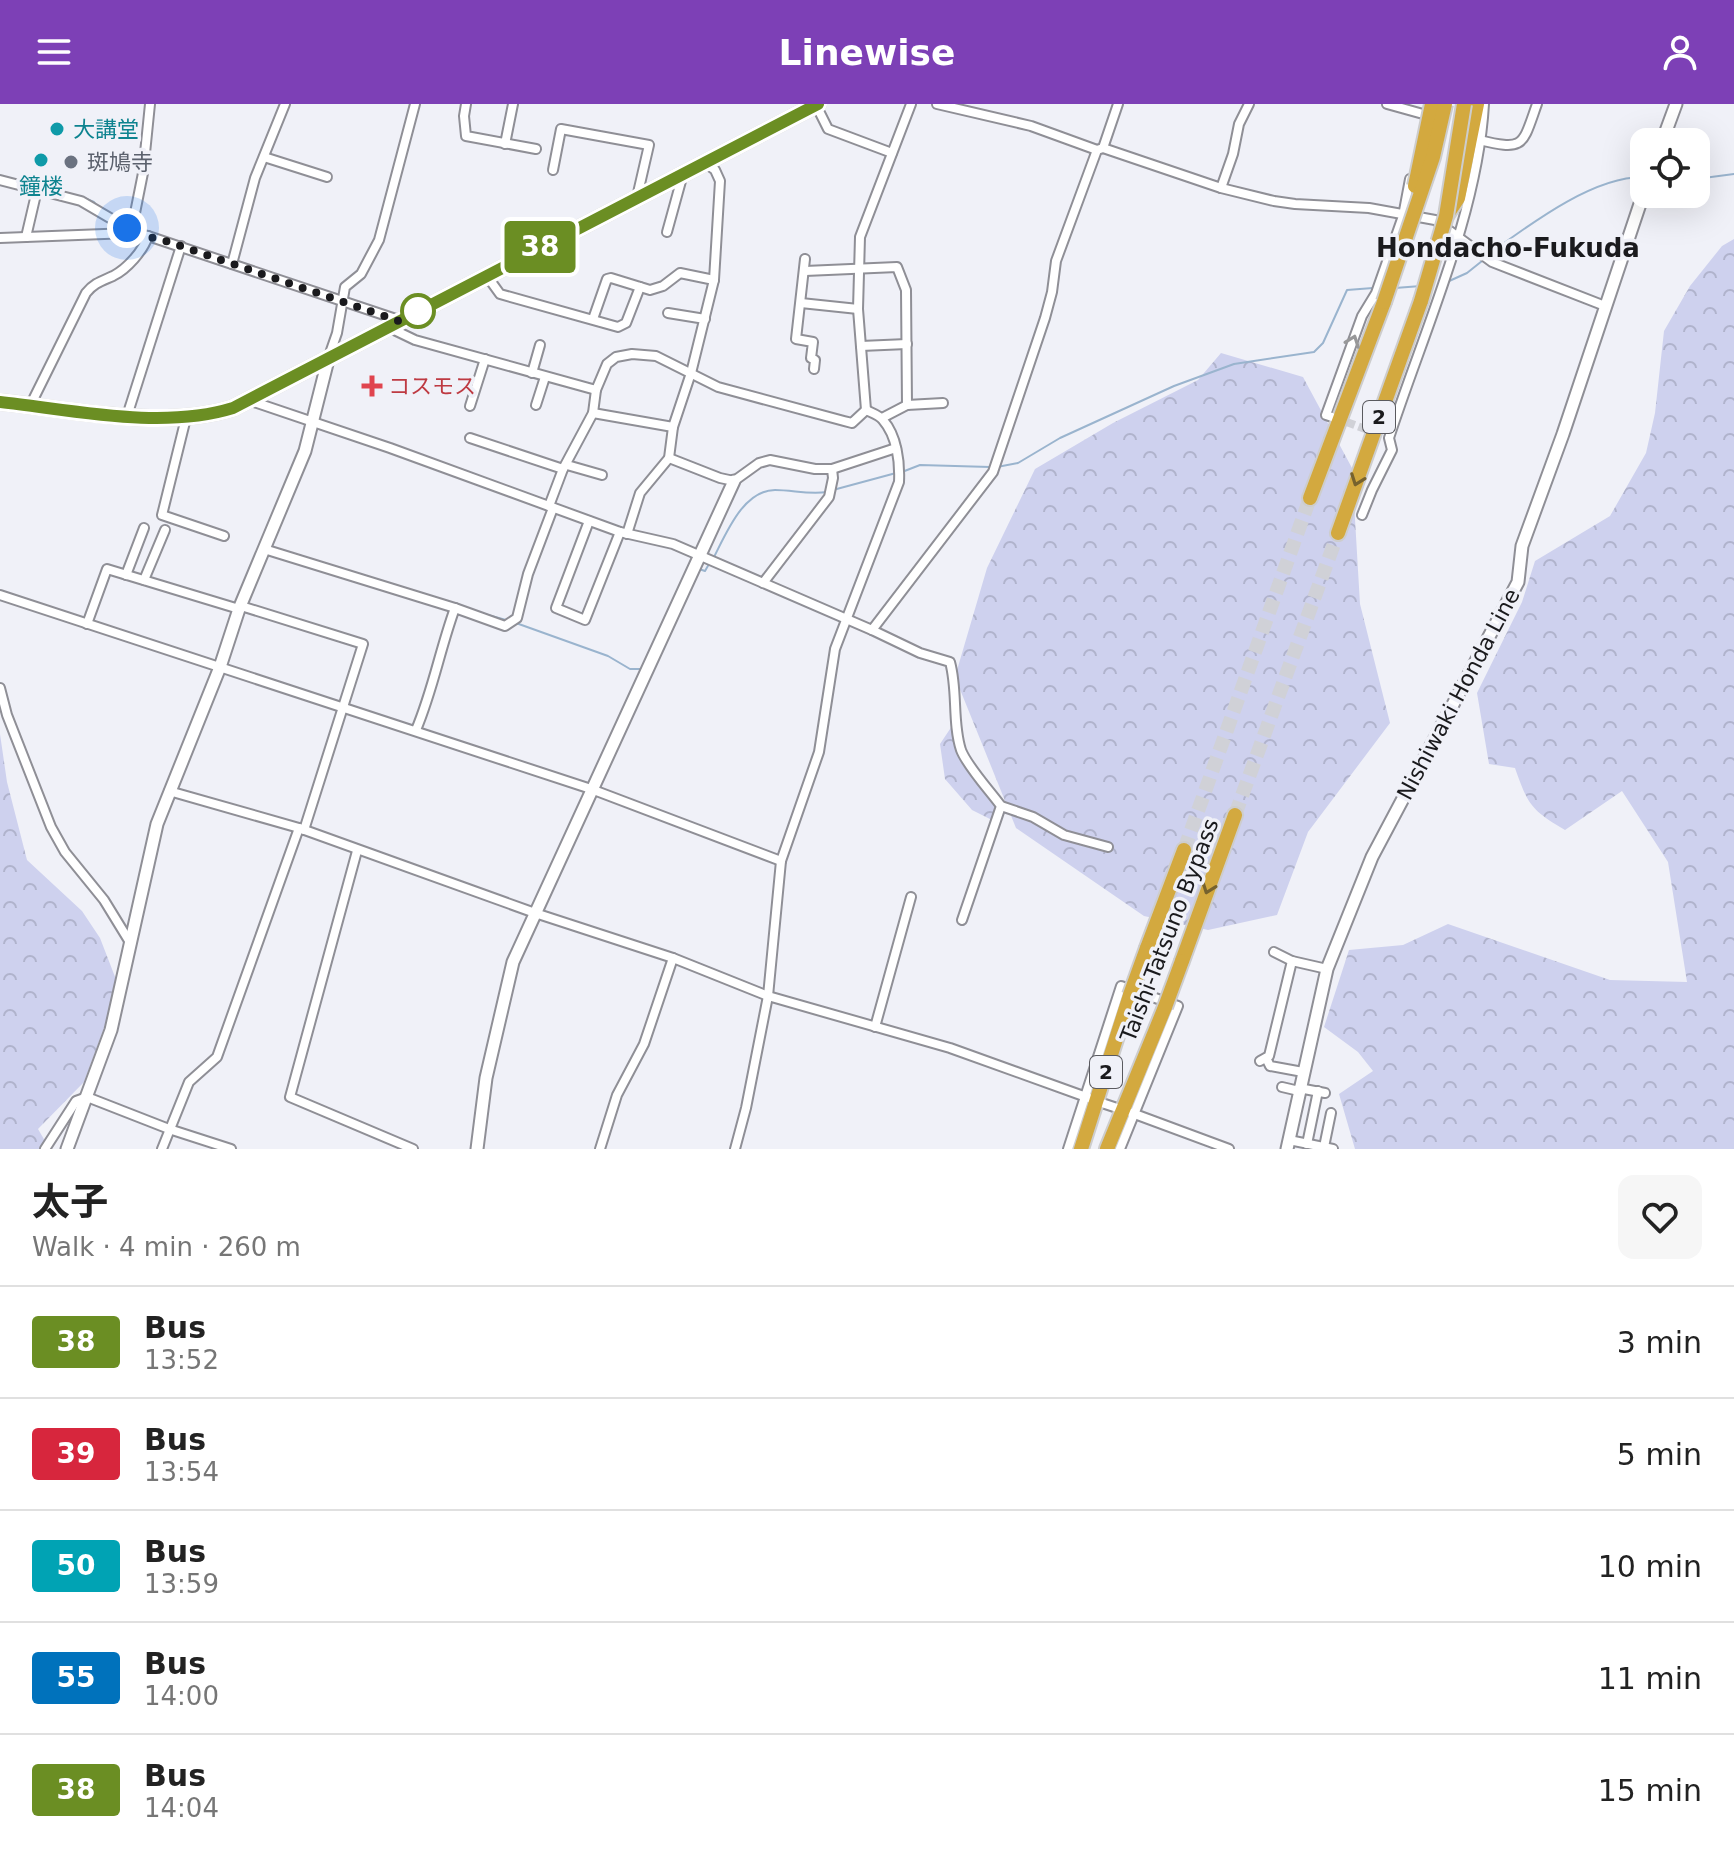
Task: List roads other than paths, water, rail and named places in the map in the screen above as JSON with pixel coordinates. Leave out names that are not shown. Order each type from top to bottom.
[{"type":"highway","points":[[0,402],[127,416],[186,418],[218,412],[250,400],[328,360],[817,104]]},
{"type":"highway","name":"2","points":[[1310,498],[1399,260],[1433,157],[1445,104]]},
{"type":"highway","name":"2","points":[[1338,533],[1421,301],[1446,216],[1464,104]]},
{"type":"highway","points":[[1446,216],[1458,198],[1477,104]]},
{"type":"highway","points":[[1399,260],[1427,109]]},
{"type":"highway","name":"Taishi-Tatsuno Bypass","points":[[1107,1149],[1165,1007],[1235,815]]},
{"type":"highway","name":"Taishi-Tatsuno Bypass","points":[[1081,1149],[1130,995],[1184,850]]},
{"type":"street","points":[[130,233],[143,173],[150,104]]},
{"type":"street","points":[[232,264],[247,203],[285,104]]},
{"type":"street","points":[[67,1149],[111,1030],[146,869],[169,791],[305,451],[337,333],[345,287],[361,274],[379,240],[415,104]]},
{"type":"street","points":[[466,104],[466,136],[536,149]]},
{"type":"street","points":[[505,144],[513,104]]},
{"type":"street","points":[[817,104],[828,129],[892,153]]},
{"type":"street","points":[[866,410],[858,309],[860,237],[911,104]]},
{"type":"street","points":[[937,104],[1031,126],[1221,188],[1295,204],[1369,208],[1435,220],[1492,262],[1605,306]]},
{"type":"street","points":[[872,630],[993,472],[1045,318],[1056,261],[1118,104]]},
{"type":"street","points":[[1221,188],[1239,124],[1249,104]]},
{"type":"street","points":[[1387,104],[1427,109]]},
{"type":"street","points":[[1329,416],[1362,316],[1376,293],[1403,216],[1427,109],[1425,104]]},
{"type":"street","points":[[1362,515],[1392,450],[1385,436],[1457,236],[1484,104]]},
{"type":"street","points":[[1479,140],[1509,147],[1517,145],[1524,139],[1537,104]]},
{"type":"street","points":[[1667,128],[1676,104]]},
{"type":"street","points":[[553,170],[561,129],[649,145],[637,197]]},
{"type":"street","points":[[264,157],[327,177]]},
{"type":"street","points":[[589,521],[556,608],[585,620],[640,493],[669,458],[673,427],[691,373],[714,280],[720,181],[715,170],[704,162]]},
{"type":"street","points":[[667,232],[684,173]]},
{"type":"street","points":[[0,180],[81,201],[127,228],[130,233]]},
{"type":"street","points":[[26,237],[37,190]]},
{"type":"street","name":"Nishiwaki Honda Line","points":[[1288,1144],[1327,969],[1372,857],[1518,582],[1522,546],[1639,208]]},
{"type":"street","points":[[0,238],[130,233],[148,236],[341,302],[393,324],[415,340],[596,390]]},
{"type":"street","points":[[30,406],[86,293],[124,268],[145,245],[148,236]]},
{"type":"street","points":[[127,416],[181,246]]},
{"type":"street","points":[[805,259],[796,339],[813,342],[811,358],[815,360],[814,369]]},
{"type":"street","points":[[805,271],[897,267],[906,290],[907,405]]},
{"type":"street","points":[[593,319],[607,279],[650,290],[660,288],[680,273],[714,280]]},
{"type":"street","points":[[487,275],[500,294],[623,326],[640,287]]},
{"type":"street","points":[[801,303],[858,309]]},
{"type":"street","points":[[668,313],[705,319]]},
{"type":"street","points":[[861,346],[907,344]]},
{"type":"street","points":[[532,373],[540,345]]},
{"type":"street","points":[[264,549],[505,626],[517,618],[528,574],[565,467],[593,413],[596,390],[607,364],[616,357],[632,354],[656,356],[718,387],[852,423],[866,410]]},
{"type":"street","points":[[470,406],[485,359]]},
{"type":"street","points":[[536,405],[545,377]]},
{"type":"street","points":[[250,400],[624,533],[673,544],[920,653],[950,662],[961,752],[1001,806],[1033,817],[1064,835],[1108,847]]},
{"type":"street","points":[[882,418],[907,405],[943,403]]},
{"type":"street","points":[[735,1149],[768,996],[781,861],[819,752],[835,649],[895,495],[899,471],[896,448],[882,418],[866,410]]},
{"type":"street","points":[[593,413],[673,427]]},
{"type":"street","points":[[186,418],[162,515],[224,536]]},
{"type":"street","points":[[470,438],[602,475]]},
{"type":"street","points":[[477,1149],[486,1078],[513,962],[734,481],[759,463],[770,460],[815,469],[832,469],[896,448]]},
{"type":"street","points":[[669,458],[734,481]]},
{"type":"street","points":[[763,583],[829,497],[832,469]]},
{"type":"street","points":[[126,575],[144,528]]},
{"type":"street","points":[[144,580],[165,530]]},
{"type":"street","points":[[87,624],[107,569],[363,644],[301,829],[217,1057],[189,1082],[162,1149]]},
{"type":"street","points":[[0,595],[591,789],[781,861]]},
{"type":"street","points":[[416,730],[455,608]]},
{"type":"street","points":[[0,688],[7,715],[51,827],[65,852],[104,900],[131,945]]},
{"type":"street","points":[[169,791],[301,829],[535,913],[673,958],[768,996],[950,1048],[1087,1097]]},
{"type":"street","points":[[962,920],[1001,806]]},
{"type":"street","points":[[357,851],[290,1097],[413,1149]]},
{"type":"street","points":[[875,1027],[911,897]]},
{"type":"street","points":[[1274,952],[1292,961],[1327,969]]},
{"type":"street","points":[[600,1149],[617,1095],[644,1044],[673,958]]},
{"type":"street","points":[[1292,961],[1269,1056],[1263,1060],[1270,1066],[1303,1072]]},
{"type":"street","points":[[1068,1149],[1121,986],[1178,1006],[1132,1113],[1120,1149]]},
{"type":"street","points":[[1282,1087],[1322,1092],[1307,1144]]},
{"type":"street","points":[[45,1149],[76,1101],[87,1097],[231,1149]]},
{"type":"street","points":[[1102,1103],[1117,1108]]},
{"type":"street","points":[[1132,1113],[1229,1149]]},
{"type":"street","points":[[1288,1144],[1329,1148],[1331,1113]]},
{"type":"waterway","points":[[1710,177],[1734,174]]},
{"type":"waterway","points":[[1489,254],[1562,204],[1604,185],[1630,178]]},
{"type":"waterway","points":[[84,198],[98,207]]},
{"type":"waterway","points":[[1447,282],[1467,273],[1482,261]]},
{"type":"waterway","points":[[1395,288],[1421,286]]},
{"type":"waterway","points":[[997,467],[1018,463],[1060,438],[1174,386],[1234,364],[1314,352],[1323,343],[1347,290],[1373,288]]},
{"type":"waterway","points":[[902,472],[920,465],[990,467]]},
{"type":"waterway","points":[[833,490],[896,473]]},
{"type":"waterway","points":[[713,559],[737,515],[754,497],[775,490],[827,492]]},
{"type":"waterway","points":[[699,569],[705,571],[709,564]]},
{"type":"waterway","points":[[477,612],[506,620]]},
{"type":"waterway","points":[[516,623],[608,656],[630,669],[643,669]]},
{"type":"tunnel","points":[[1336,418],[1381,435]]},
{"type":"tunnel","points":[[1184,850],[1310,498]]},
{"type":"tunnel","points":[[1235,815],[1338,533]]},
{"type":"place","name":"大講堂","points":[[57,129]]},
{"type":"place","name":"鐘楼","points":[[41,160]]},
{"type":"place","name":"斑鳩寺","points":[[71,162]]},
{"type":"place","name":"コスモス","points":[[372,386]]},
{"type":"district","name":"Hondacho-Fukuda","points":[[1508,248]]}]
